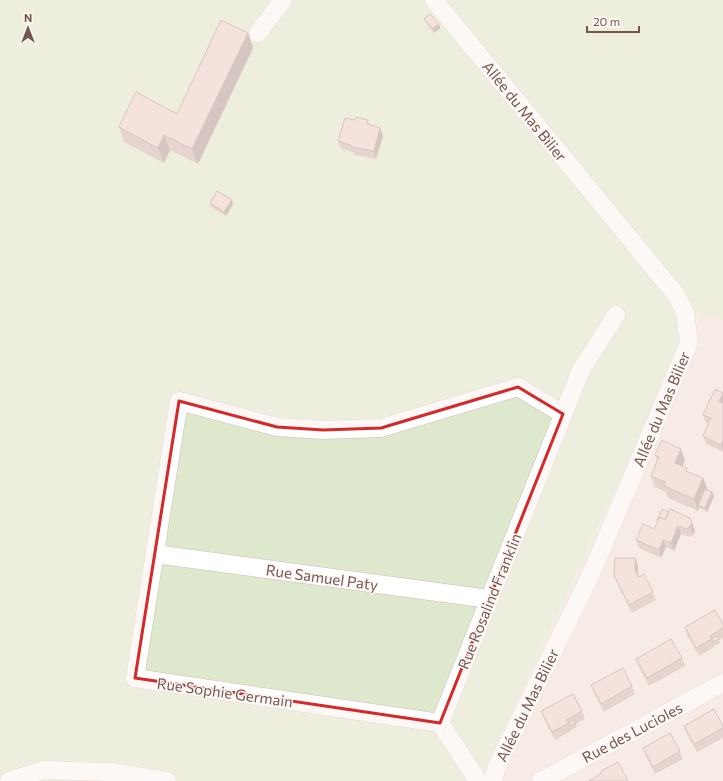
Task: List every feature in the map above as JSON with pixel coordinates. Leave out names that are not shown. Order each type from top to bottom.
[{"type":"street","points":[[258,34],[283,0]]},
{"type":"street","name":"Allée du Mas Bilier","points":[[434,0],[677,296],[685,313],[689,343],[592,572],[497,766],[493,781]]},
{"type":"street","name":"Rue Rosalind Franklin","points":[[440,724],[581,370],[616,315]]},
{"type":"street","points":[[155,554],[178,401],[277,427],[323,430],[381,428],[518,387],[563,414]]},
{"type":"street","name":"Rue Samuel Paty","points":[[155,554],[489,599]]},
{"type":"street","name":"Rue Sophie Germain","points":[[155,554],[135,678],[440,724]]},
{"type":"street","name":"Rue des Lucioles","points":[[541,781],[723,683]]},
{"type":"street","points":[[440,724],[478,781]]},
{"type":"street","points":[[9,781],[44,770],[111,772],[167,781]]},
{"type":"highlighted area","points":[[518,387],[563,414],[440,723],[135,678],[179,401],[277,427],[323,430],[381,428]]},
{"type":"shaded area","points":[[699,313],[723,321],[723,781],[480,781]]},
{"type":"green space","points":[[0,0],[723,0],[723,321],[698,313],[480,781],[0,781]]},
{"type":"building","points":[[430,14],[439,24],[433,29],[424,19]]},
{"type":"building","points":[[221,20],[248,33],[192,149],[164,135],[158,148],[119,127],[136,92],[177,114]]},
{"type":"building","points":[[356,117],[368,120],[367,124],[380,128],[374,151],[351,147],[351,145],[338,141],[345,118],[355,120]]},
{"type":"building","points":[[217,191],[232,200],[224,212],[210,203]]},
{"type":"building","points":[[715,389],[723,393],[719,402],[723,403],[723,440],[721,445],[703,436],[711,418],[703,415]]},
{"type":"building","points":[[662,440],[681,449],[675,463],[687,468],[686,471],[703,478],[694,499],[664,486],[665,482],[651,476],[659,457],[655,455]]},
{"type":"building","points":[[705,489],[712,492],[705,508],[698,505]]},
{"type":"building","points":[[662,509],[669,512],[665,520],[660,517],[657,520]]},
{"type":"building","points":[[670,509],[690,518],[692,523],[690,527],[686,529],[678,526],[671,543],[663,540],[659,550],[636,540],[643,524],[654,529],[660,517],[665,520]]},
{"type":"building","points":[[615,558],[635,558],[635,570],[639,577],[644,574],[653,592],[629,605],[614,575]]},
{"type":"building","points":[[715,610],[723,624],[723,628],[710,636],[712,639],[696,648],[685,627]]},
{"type":"building","points":[[717,636],[719,639],[713,642],[711,639]]},
{"type":"building","points":[[671,639],[682,658],[647,678],[636,659]]},
{"type":"building","points":[[623,668],[632,686],[601,704],[591,685]]},
{"type":"building","points":[[573,694],[582,711],[566,720],[569,723],[552,732],[541,711]]},
{"type":"building","points":[[714,709],[723,728],[694,744],[684,726]]},
{"type":"building","points":[[574,720],[576,723],[570,726],[569,723]]},
{"type":"building","points":[[670,733],[680,751],[653,767],[643,748]]},
{"type":"building","points":[[618,762],[628,781],[589,781],[602,773],[601,771]]}]
